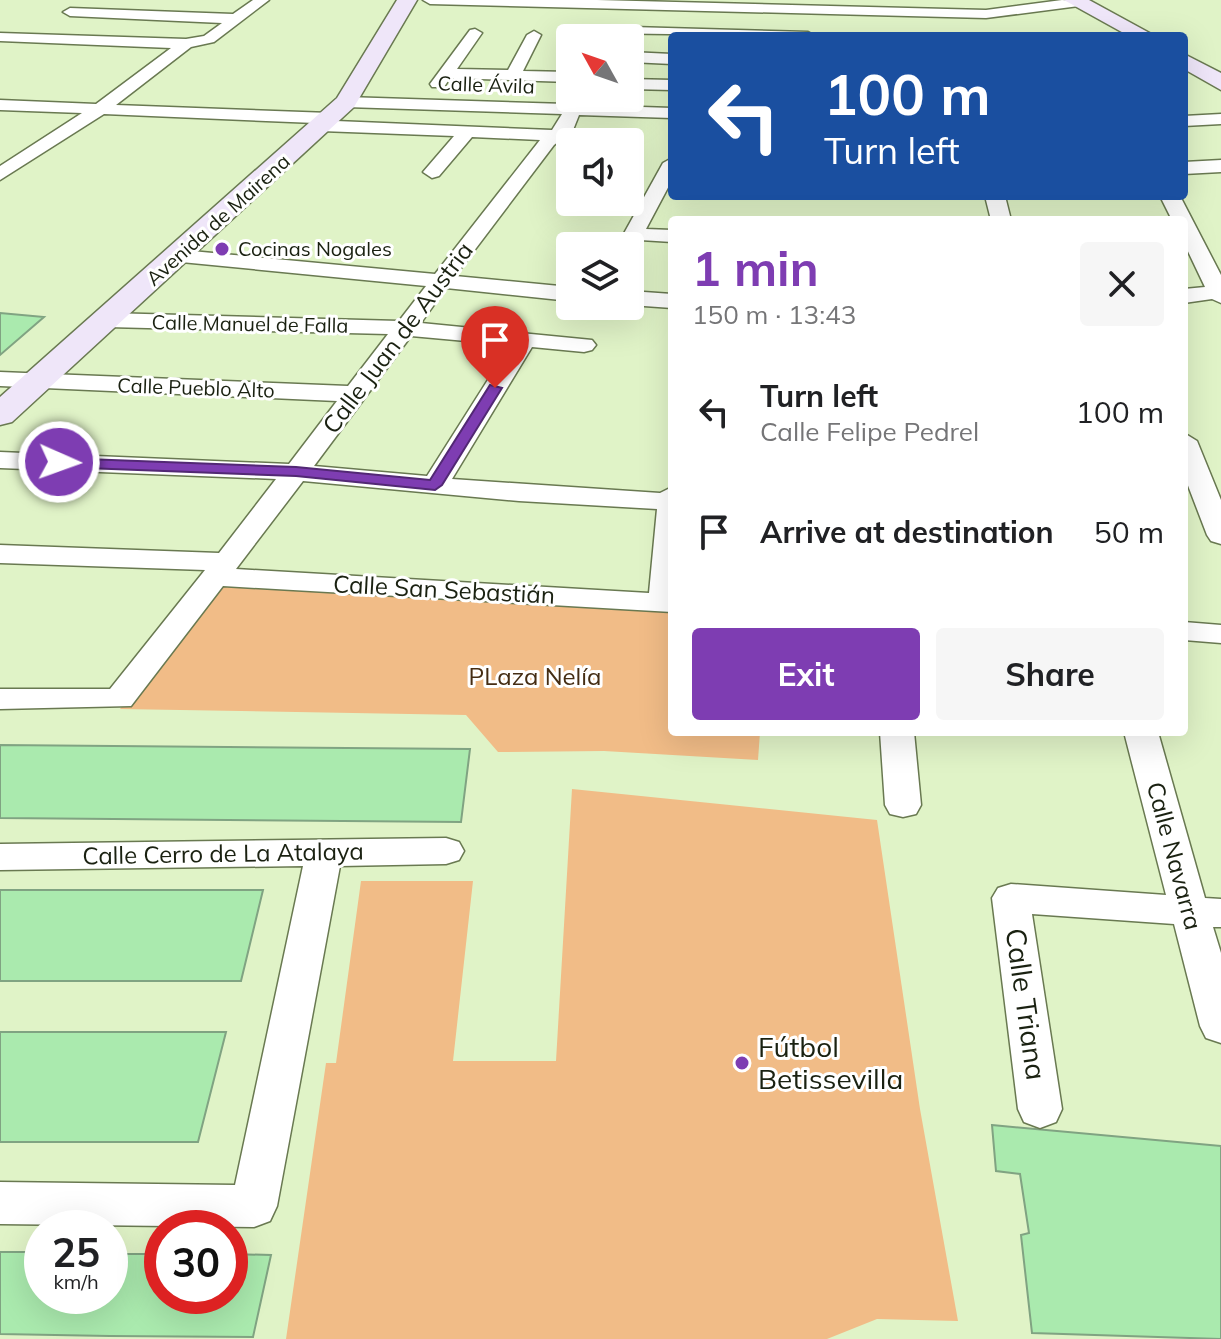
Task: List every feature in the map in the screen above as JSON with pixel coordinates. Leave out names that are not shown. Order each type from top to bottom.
[{"type":"street","points":[[117,0],[63,14],[239,19]]},
{"type":"street","points":[[0,35],[186,44],[209,39],[262,0]]},
{"type":"street","name":"Avenida de Mairena","points":[[0,415],[181,256],[332,115],[407,0]]},
{"type":"street","points":[[430,0],[843,5],[883,18],[988,19],[1076,1],[1137,32]]},
{"type":"street","points":[[601,24],[607,4]]},
{"type":"street","points":[[0,35],[31,24]]},
{"type":"street","points":[[475,33],[441,78],[556,77]]},
{"type":"street","points":[[644,34],[668,35]]},
{"type":"street","points":[[513,75],[534,35]]},
{"type":"street","points":[[0,174],[100,109],[186,44]]},
{"type":"street","points":[[644,58],[668,59]]},
{"type":"street","points":[[1188,62],[1221,83]]},
{"type":"street","points":[[644,84],[668,85]]},
{"type":"street","points":[[1188,103],[1216,119]]},
{"type":"street","points":[[0,105],[332,115],[468,131],[556,135]]},
{"type":"street","name":"Calle Ávila","points":[[332,115],[556,105]]},
{"type":"street","name":"Calle Ávila","points":[[644,110],[668,113]]},
{"type":"street","points":[[1188,121],[1216,119]]},
{"type":"street","points":[[432,172],[468,131]]},
{"type":"street","name":"Calle Juan de Austria","points":[[0,699],[119,699],[222,570],[403,328],[556,135]]},
{"type":"street","points":[[1188,168],[1221,166]]},
{"type":"street","points":[[636,232],[668,177]]},
{"type":"street","points":[[1188,232],[1220,293],[1188,296]]},
{"type":"street","points":[[644,239],[668,236]]},
{"type":"street","points":[[181,256],[556,293]]},
{"type":"street","points":[[644,299],[668,301]]},
{"type":"street","name":"Calle Manuel de Falla","points":[[108,320],[403,328],[584,345]]},
{"type":"street","points":[[435,485],[525,339]]},
{"type":"street","name":"Calle Pueblo Alto","points":[[0,379],[37,383],[356,394]]},
{"type":"street","points":[[1188,451],[1221,535]]},
{"type":"street","points":[[0,460],[296,472],[668,502]]},
{"type":"street","name":"Calle San Sebastián","points":[[0,554],[667,603]]},
{"type":"street","points":[[667,603],[668,578]]},
{"type":"street","points":[[1188,631],[1221,634]]},
{"type":"street","points":[[897,736],[903,805]]},
{"type":"street","name":"Calle Navarra","points":[[1142,736],[1205,912],[1221,1026]]},
{"type":"street","name":"Calle Cerro de La Atalaya","points":[[0,857],[446,851]]},
{"type":"street","points":[[0,1203],[254,1206],[324,853]]},
{"type":"street","name":"Calle Triana","points":[[1040,1109],[1011,898],[1205,912]]},
{"type":"green space","name":"PLaza Nelía","points":[[222,585],[668,611],[668,736],[760,736],[758,760],[604,751],[498,752],[466,715],[120,709]]},
{"type":"green space","name":"Fútbol Betissevilla","points":[[572,789],[877,820],[920,1109],[958,1321],[877,1319],[827,1339],[286,1339],[326,1063],[336,1063],[361,881],[473,881],[453,1061],[556,1061]]},
{"type":"building","points":[[0,313],[44,317],[0,355]]},
{"type":"building","points":[[0,745],[470,749],[461,822],[0,818]]},
{"type":"building","points":[[0,890],[263,890],[241,981],[0,981]]},
{"type":"building","points":[[0,1032],[226,1032],[198,1142],[0,1142]]},
{"type":"building","points":[[992,1125],[1221,1146],[1221,1339],[1032,1333],[1021,1235],[1029,1233],[1020,1174],[996,1171]]},
{"type":"building","points":[[0,1252],[24,1252],[24,1314],[128,1314],[128,1254],[144,1254],[144,1314],[248,1314],[248,1254],[271,1255],[253,1337],[0,1334]]},
{"type":"place","name":"Cocinas Nogales","points":[[222,249]]},
{"type":"place","name":"Fútbol Betissevilla","points":[[742,1063]]},
{"type":"route","points":[[59,462],[296,472],[435,485],[495,388]]}]
